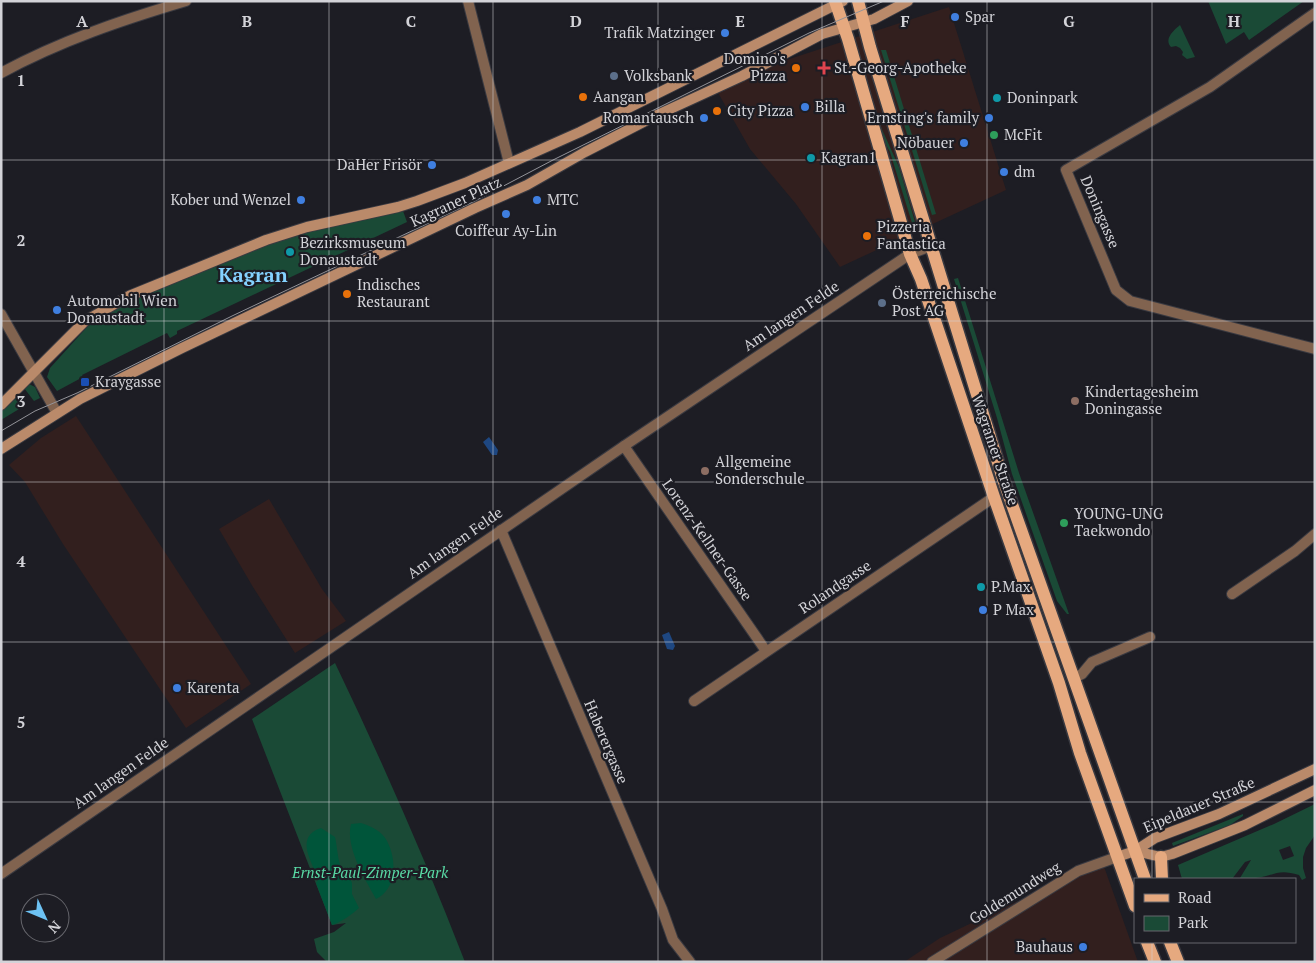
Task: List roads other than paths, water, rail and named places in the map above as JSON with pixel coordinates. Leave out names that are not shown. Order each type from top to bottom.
[{"type":"main road","name":"Wagramer Straße","points":[[858,1],[1003,479],[1145,878]]},
{"type":"main road","name":"Kagraner Platz","points":[[1,449],[80,399],[182,348],[475,208],[527,186],[585,152],[655,116],[742,76],[822,34],[886,14],[908,1]]},
{"type":"main road","name":"Kagraner Platz","points":[[1,405],[85,321],[129,296],[266,240],[307,227],[417,201],[509,163],[580,132],[838,2]]},
{"type":"main road","name":"Wagramer Straße","points":[[838,2],[910,254],[921,280],[1059,683],[1080,753],[1134,903]]},
{"type":"main road","name":"Eipeldauer Straße","points":[[1135,851],[1155,838],[1219,814],[1315,769]]},
{"type":"main road","points":[[1162,878],[1161,857],[1189,848],[1245,825],[1315,790]]},
{"type":"main road","points":[[1117,857],[1135,851]]},
{"type":"main road","name":"Eipeldauer Straße","points":[[1135,851],[1161,857]]},
{"type":"main road","points":[[1148,943],[1155,962]]},
{"type":"main road","points":[[1170,943],[1178,962]]},
{"type":"street","points":[[1,73],[64,42],[186,1]]},
{"type":"street","points":[[468,1],[509,163]]},
{"type":"street","name":"Doningasse","points":[[1315,14],[1210,87],[1066,170],[1116,290],[1130,301],[1315,349]]},
{"type":"street","name":"Am langen Felde","points":[[1,874],[624,446],[910,254],[931,246]]},
{"type":"street","points":[[1,314],[57,413]]},
{"type":"street","name":"Lorenz-Kellner-Gasse","points":[[624,446],[766,651]]},
{"type":"street","name":"Rolandgasse","points":[[694,701],[994,497]]},
{"type":"street","name":"Haberergasse","points":[[501,530],[662,909],[673,940],[690,962]]},
{"type":"street","points":[[1232,594],[1295,551],[1315,534]]},
{"type":"street","points":[[1074,678],[1082,674],[1092,662],[1150,637]]},
{"type":"street","name":"Goldemundweg","points":[[932,962],[1078,872],[1117,857]]},
{"type":"water","points":[[489,437],[498,450],[497,455],[492,455],[483,442]]},
{"type":"water","points":[[669,632],[675,646],[673,650],[667,649],[662,635]]},
{"type":"tram line","points":[[1,431],[35,411],[77,393],[232,316],[473,202],[553,160],[809,33],[884,1]]},
{"type":"place","name":"Spar","points":[[955,17]]},
{"type":"place","name":"Trafik Matzinger","points":[[725,33]]},
{"type":"place","name":"Domino's Pizza","points":[[796,68]]},
{"type":"place","name":"St.-Georg-Apotheke","points":[[824,68]]},
{"type":"place","name":"Volksbank","points":[[614,76]]},
{"type":"place","name":"Aangan","points":[[583,97]]},
{"type":"place","name":"Doninpark","points":[[997,98]]},
{"type":"place","name":"Billa","points":[[805,107]]},
{"type":"place","name":"City Pizza","points":[[717,111]]},
{"type":"place","name":"Romantausch","points":[[704,118]]},
{"type":"place","name":"Ernsting's family","points":[[989,118]]},
{"type":"place","name":"McFit","points":[[994,135]]},
{"type":"place","name":"Nöbauer","points":[[964,143]]},
{"type":"place","name":"Kagran1","points":[[811,158]]},
{"type":"place","name":"DaHer Frisör","points":[[432,165]]},
{"type":"place","name":"dm","points":[[1004,172]]},
{"type":"place","name":"Kober und Wenzel","points":[[301,200]]},
{"type":"place","name":"MTC","points":[[537,200]]},
{"type":"place","name":"Coiffeur Ay-Lin","points":[[506,214]]},
{"type":"place","name":"Pizzeria Fantastica","points":[[867,236]]},
{"type":"place","name":"Bezirksmuseum Donaustadt","points":[[290,252]]},
{"type":"place","name":"Indisches Restaurant","points":[[347,294]]},
{"type":"place","name":"Österreichische Post AG","points":[[882,303]]},
{"type":"place","name":"Automobil Wien Donaustadt","points":[[57,310]]},
{"type":"place","name":"Kraygasse","points":[[85,382]]},
{"type":"place","name":"Kindertagesheim Doningasse","points":[[1075,401]]},
{"type":"place","name":"Allgemeine Sonderschule","points":[[705,471]]},
{"type":"place","name":"YOUNG-UNG Taekwondo","points":[[1064,523]]},
{"type":"place","name":"P.Max","points":[[981,587]]},
{"type":"place","name":"P Max","points":[[983,610]]},
{"type":"place","name":"Karenta","points":[[177,688]]},
{"type":"place","name":"Bauhaus","points":[[1083,947]]},
{"type":"district","name":"Kagran","points":[[253,275]]},
{"type":"park label","name":"Ernst-Paul-Zimper-Park","points":[[370,873]]}]
